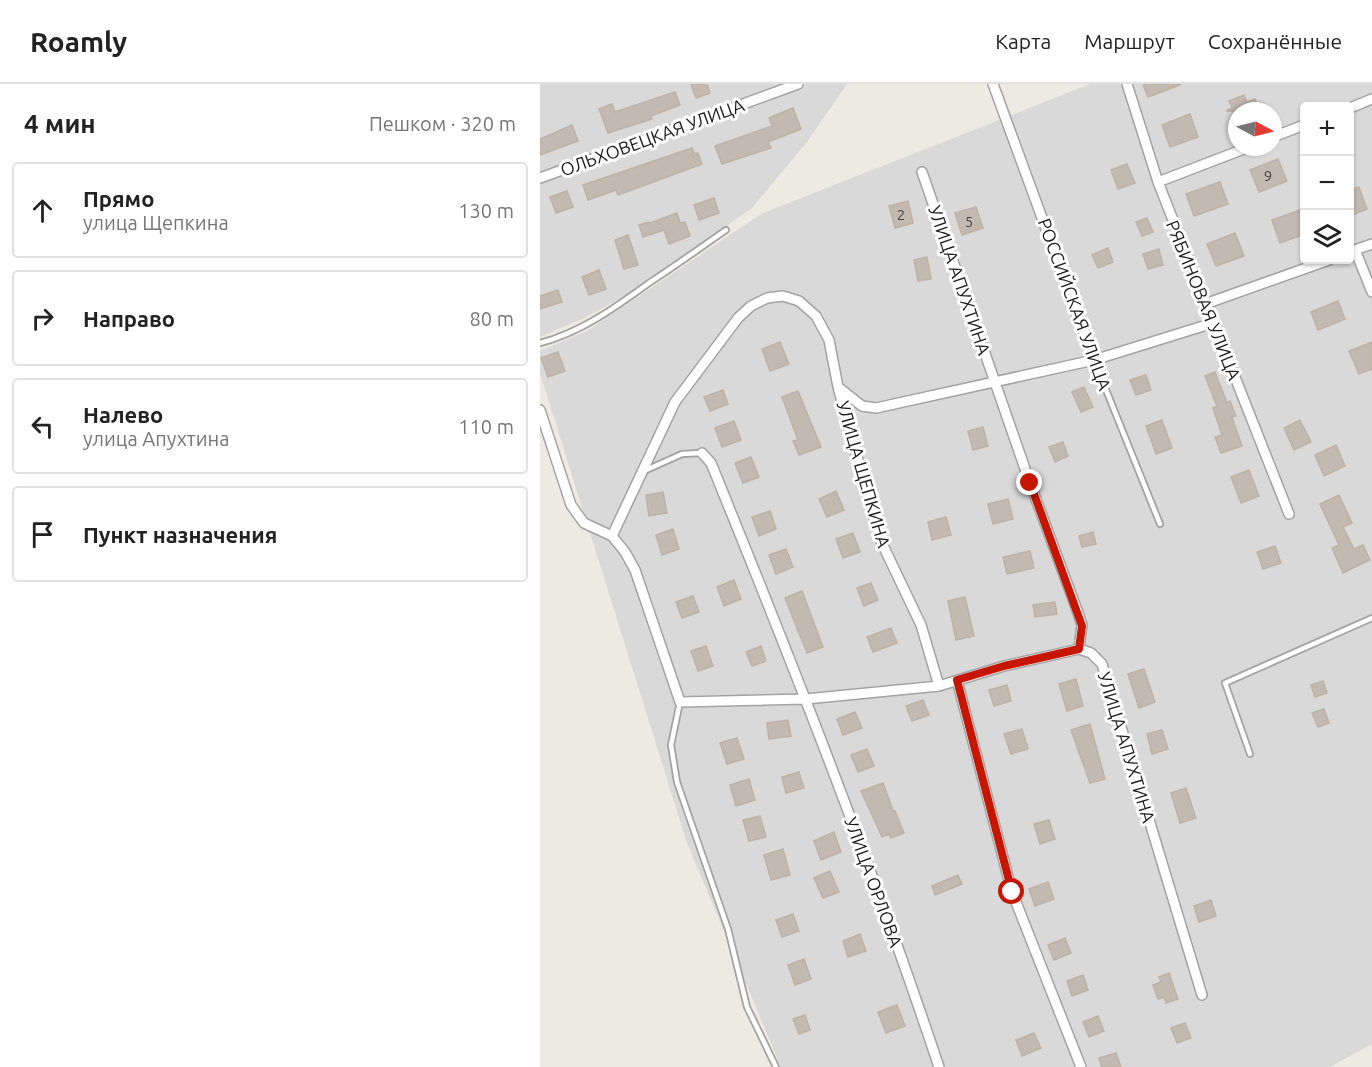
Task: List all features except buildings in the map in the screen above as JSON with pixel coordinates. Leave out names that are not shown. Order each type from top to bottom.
[{"type":"street","name":"ОЛЬХОВЕЦКАЯ УЛИЦА","points":[[540,178],[798,84]]},
{"type":"street","name":"РОССИЙСКАЯ УЛИЦА","points":[[993,84],[1094,360]]},
{"type":"street","name":"РЯБИНОВАЯ УЛИЦА","points":[[1127,84],[1158,182],[1289,514]]},
{"type":"street","points":[[1354,106],[1372,99]]},
{"type":"street","points":[[1282,134],[1300,127]]},
{"type":"street","points":[[1158,182],[1228,155]]},
{"type":"street","name":"УЛИЦА АПУХТИНА","points":[[922,172],[1077,610],[1082,626],[1079,649],[1090,653],[1101,664],[1202,995]]},
{"type":"street","points":[[1354,250],[1372,244]]},
{"type":"street","points":[[1354,255],[1372,292]]},
{"type":"street","points":[[1205,304],[1318,264]]},
{"type":"street","name":"УЛИЦА ЩЕПКИНА","points":[[642,472],[675,402],[738,318],[751,306],[766,298],[783,296],[799,301],[816,316],[829,340],[838,387],[879,537],[921,625],[939,686]]},
{"type":"street","points":[[838,387],[862,406],[876,408],[1094,360],[1213,323]]},
{"type":"street","points":[[540,410],[571,505],[584,524],[612,536],[625,552],[635,570],[680,702],[806,699],[939,686],[1004,666],[1079,649]]},
{"type":"street","name":"УЛИЦА ОРЛОВА","points":[[702,453],[711,463],[806,699],[910,980],[939,1067]]},
{"type":"street","points":[[612,536],[642,472]]},
{"type":"street","points":[[957,680],[1012,892],[1081,1067]]},
{"type":"lane","points":[[540,343],[557,339],[588,323],[726,230]]},
{"type":"lane","name":"РОССИЙСКАЯ УЛИЦА","points":[[1094,360],[1160,524]]},
{"type":"lane","points":[[642,472],[682,454],[702,453]]},
{"type":"lane","points":[[1250,754],[1225,683],[1372,618]]},
{"type":"lane","points":[[680,702],[671,745],[676,782],[728,929],[747,1007],[776,1067]]},
{"type":"shaded area","points":[[540,84],[847,84],[807,142],[752,208],[627,295],[582,319],[540,337]]},
{"type":"shaded area","points":[[1090,84],[1372,84],[1372,1044],[1330,1067],[781,1067],[687,843],[540,373],[540,351],[587,331],[761,214]]},
{"type":"route","points":[[1012,892],[957,680],[1004,666],[1079,649],[1082,626],[1030,483]]}]
